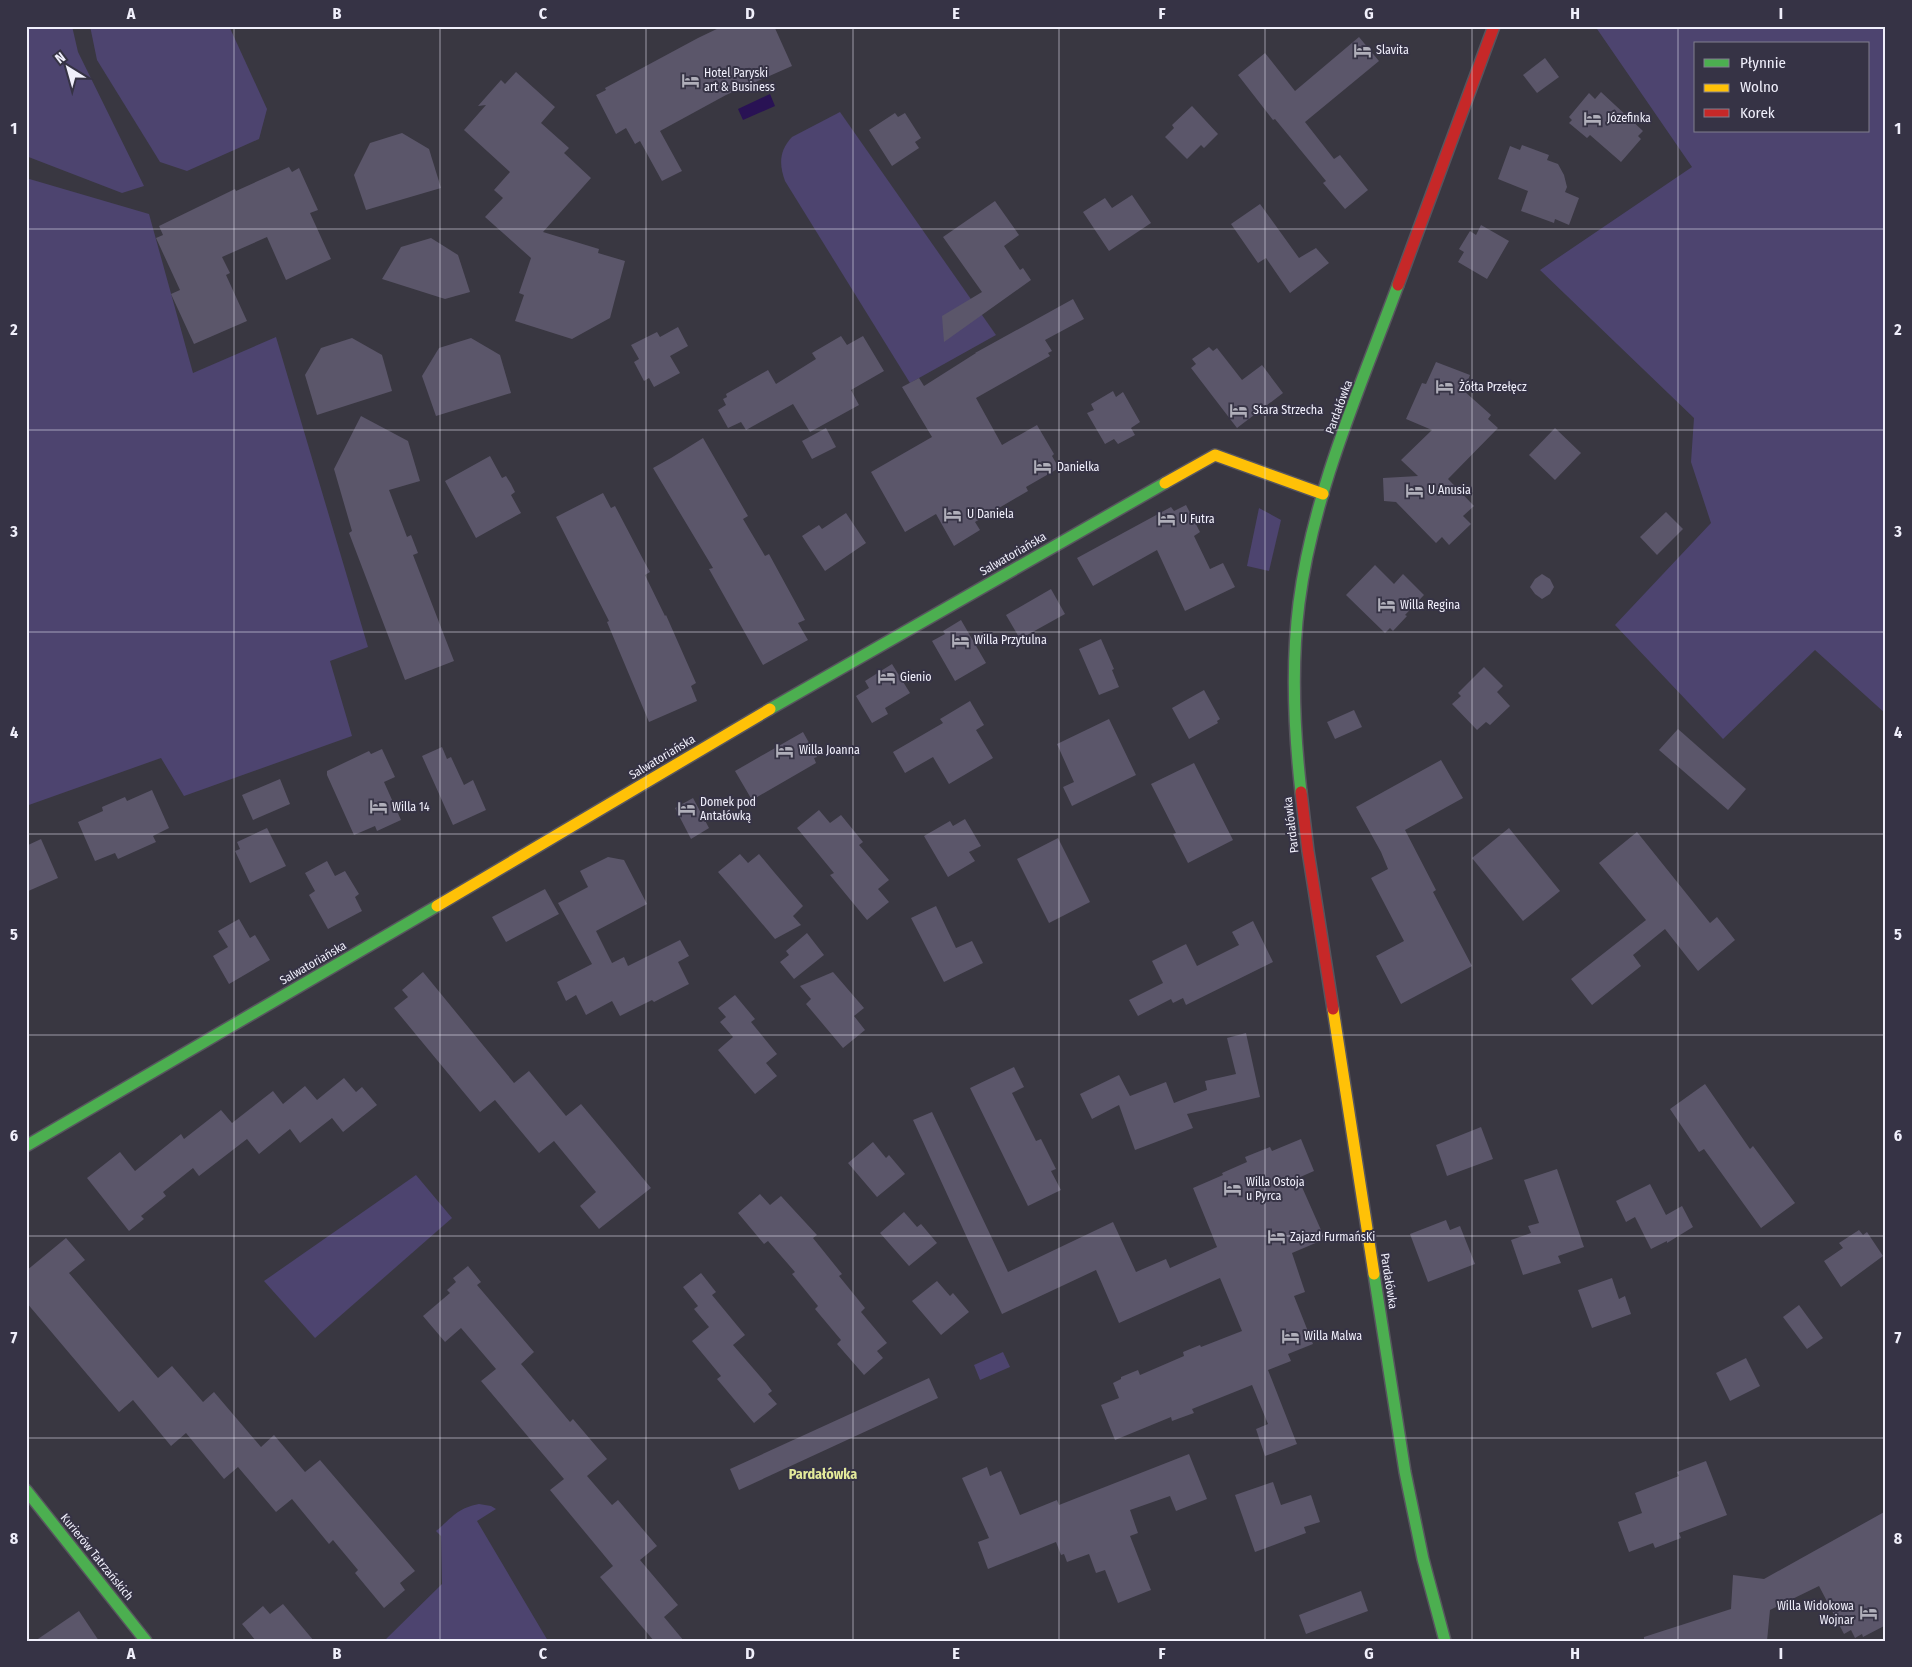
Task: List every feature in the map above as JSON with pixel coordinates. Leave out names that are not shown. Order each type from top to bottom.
[{"type":"street","name":"Pardałówka","points":[[1445,1641],[1434,1606],[1416,1531],[1397,1426],[1308,851],[1295,718],[1295,646],[1299,602],[1306,561],[1324,494],[1347,423],[1494,26]]},
{"type":"street","name":"Salwatoriańska","points":[[26,1146],[757,717],[1215,455],[1324,494]]},
{"type":"street","name":"Kurierów Tatrzańskich","points":[[26,1490],[146,1641]]},
{"type":"shaded area","points":[[26,26],[72,26],[78,52],[144,186],[122,193],[26,156]]},
{"type":"shaded area","points":[[90,26],[229,26],[267,109],[259,139],[187,171],[160,162],[97,60]]},
{"type":"shaded area","points":[[1595,26],[1886,26],[1886,714],[1815,650],[1723,739],[1615,625],[1711,523],[1691,462],[1694,418],[1540,270],[1692,167]]},
{"type":"shaded area","points":[[770,94],[775,106],[743,120],[738,109]]},
{"type":"shaded area","points":[[840,112],[996,335],[910,383],[783,175],[782,153],[792,137]]},
{"type":"shaded area","points":[[26,178],[149,214],[193,373],[276,337],[368,647],[330,661],[352,736],[184,796],[161,758],[26,806]]},
{"type":"shaded area","points":[[1259,508],[1281,520],[1269,571],[1247,566]]},
{"type":"shaded area","points":[[416,1175],[452,1218],[315,1338],[264,1281]]},
{"type":"shaded area","points":[[1003,1352],[1010,1367],[980,1380],[974,1365]]},
{"type":"shaded area","points":[[479,1504],[496,1509],[477,1521],[548,1641],[384,1641],[442,1584],[441,1536],[436,1531],[460,1511]]},
{"type":"building","name":"Hotel Paryski art & Business","points":[[723,26],[774,26],[792,66],[726,95],[660,131],[682,171],[662,181],[640,141],[635,144],[626,128],[616,134],[596,95],[606,90],[605,88]]},
{"type":"building","points":[[1359,37],[1379,61],[1305,122],[1334,159],[1340,155],[1368,190],[1345,209],[1323,183],[1326,181],[1275,119],[1273,120],[1238,75],[1265,53],[1295,91]]},
{"type":"building","points":[[1545,58],[1559,77],[1537,93],[1523,75]]},
{"type":"building","points":[[516,72],[555,107],[541,123],[569,148],[564,153],[591,178],[543,232],[599,249],[598,253],[625,261],[610,318],[572,339],[515,321],[524,295],[519,293],[531,258],[485,217],[503,198],[494,190],[510,172],[464,130],[486,105],[478,106],[501,80],[505,84]]},
{"type":"building","points":[[1601,92],[1643,131],[1638,136],[1641,139],[1621,162],[1590,135],[1587,138],[1569,123],[1572,120],[1569,117],[1589,93],[1595,99]]},
{"type":"building","points":[[1192,106],[1218,134],[1204,148],[1201,145],[1187,159],[1165,137],[1174,128],[1172,125]]},
{"type":"building","points":[[895,113],[898,117],[905,113],[921,138],[915,142],[919,148],[892,166],[869,130]]},
{"type":"building","points":[[402,133],[429,149],[441,188],[366,210],[354,175],[370,143]]},
{"type":"building","points":[[1522,145],[1549,155],[1547,160],[1558,164],[1564,175],[1567,187],[1565,192],[1579,198],[1569,225],[1555,219],[1554,223],[1521,211],[1528,191],[1498,179],[1510,146],[1520,150]]},
{"type":"building","points":[[289,167],[292,172],[299,168],[318,210],[310,213],[331,259],[286,280],[267,237],[222,257],[230,273],[226,275],[247,321],[194,344],[171,294],[180,290],[156,238],[163,235],[159,226],[235,189],[236,191]]},
{"type":"building","points":[[1132,195],[1151,223],[1109,251],[1083,212],[1105,198],[1112,208]]},
{"type":"building","points":[[995,201],[1019,235],[1004,246],[1020,270],[1023,268],[1031,280],[944,342],[942,316],[982,292],[943,237]]},
{"type":"building","points":[[1260,204],[1299,258],[1316,248],[1329,263],[1290,293],[1266,258],[1258,263],[1231,224]]},
{"type":"building","points":[[1481,225],[1509,241],[1487,279],[1458,262],[1464,252],[1459,249],[1470,231],[1476,235]]},
{"type":"building","points":[[431,238],[458,255],[470,292],[445,299],[382,279],[401,247]]},
{"type":"building","points":[[1073,299],[1084,319],[1045,340],[1052,351],[1048,353],[1050,356],[976,398],[1002,445],[1037,425],[1054,454],[1052,456],[1059,468],[1026,487],[1028,491],[975,522],[980,530],[954,546],[936,514],[905,532],[871,472],[932,437],[902,387],[919,378],[924,386],[975,353]]},
{"type":"building","points":[[678,327],[688,346],[670,356],[680,373],[654,387],[649,378],[644,381],[634,362],[639,359],[631,345],[657,332],[660,337]]},
{"type":"building","points":[[841,336],[847,345],[863,336],[884,371],[851,390],[859,405],[810,432],[793,404],[746,430],[741,422],[728,428],[718,410],[726,405],[723,399],[727,397],[726,394],[768,370],[776,384],[816,359],[812,353]]},
{"type":"building","points":[[352,338],[382,355],[392,391],[317,415],[305,375],[321,348]]},
{"type":"building","points":[[471,338],[500,355],[511,393],[436,416],[422,376],[439,348]]},
{"type":"building","points":[[1209,347],[1213,351],[1217,348],[1242,380],[1262,365],[1283,393],[1237,428],[1191,368],[1196,364],[1192,359]]},
{"type":"building","points":[[1436,362],[1470,375],[1464,391],[1491,415],[1488,419],[1498,428],[1448,479],[1474,506],[1463,516],[1471,524],[1449,545],[1442,537],[1436,543],[1396,502],[1384,501],[1383,478],[1418,476],[1401,460],[1432,430],[1406,419],[1422,383],[1426,384]]},
{"type":"building","points":[[1113,391],[1116,397],[1123,392],[1140,422],[1131,428],[1135,435],[1118,444],[1114,439],[1105,444],[1087,413],[1094,410],[1091,404]]},
{"type":"building","points":[[361,416],[408,441],[420,481],[389,490],[407,537],[411,535],[418,553],[413,555],[454,661],[405,680],[349,533],[352,531],[334,469]]},
{"type":"building","points":[[826,428],[836,447],[812,459],[802,441]]},
{"type":"building","points":[[1555,428],[1581,453],[1555,480],[1529,455]]},
{"type":"building","points":[[703,438],[748,516],[743,519],[765,556],[769,554],[805,620],[798,623],[808,640],[763,665],[709,569],[713,568],[653,468]]},
{"type":"building","points":[[490,456],[502,478],[506,476],[511,484],[515,492],[511,495],[521,513],[476,538],[445,481]]},
{"type":"building","points":[[603,493],[611,508],[615,506],[650,572],[645,575],[666,615],[696,683],[691,686],[697,701],[649,722],[607,622],[609,621],[556,517]]},
{"type":"building","points":[[1186,505],[1200,532],[1194,536],[1210,569],[1223,563],[1235,587],[1185,611],[1157,550],[1093,586],[1077,558],[1171,507],[1174,511]]},
{"type":"building","points":[[1666,512],[1683,529],[1657,555],[1640,537]]},
{"type":"building","points":[[846,513],[866,543],[825,571],[802,536],[819,525],[822,529]]},
{"type":"building","name":"Willa Regina","points":[[1375,565],[1394,584],[1403,574],[1424,595],[1393,631],[1390,628],[1385,633],[1346,595]]},
{"type":"building","points":[[1542,574],[1550,579],[1554,587],[1550,594],[1542,599],[1530,587],[1535,579]]},
{"type":"building","points":[[1051,589],[1065,614],[1020,639],[1006,615]]},
{"type":"building","points":[[961,620],[986,663],[955,681],[932,641],[945,634],[943,631]]},
{"type":"building","points":[[1101,639],[1114,669],[1112,670],[1119,687],[1099,695],[1079,649]]},
{"type":"building","points":[[892,664],[910,693],[885,708],[888,714],[872,723],[856,696],[869,688],[865,681]]},
{"type":"building","points":[[1484,667],[1503,686],[1497,692],[1510,706],[1490,725],[1486,722],[1477,730],[1452,704],[1461,696],[1458,693]]},
{"type":"building","points":[[1204,690],[1220,719],[1217,721],[1218,723],[1189,739],[1172,708]]},
{"type":"building","points":[[970,701],[984,725],[976,730],[993,758],[949,784],[933,757],[905,773],[893,752],[943,723],[940,719]]},
{"type":"building","points":[[1354,710],[1362,727],[1335,739],[1327,722]]},
{"type":"building","points":[[1109,719],[1136,775],[1072,806],[1063,787],[1074,782],[1057,744]]},
{"type":"building","points":[[1678,729],[1746,789],[1728,810],[1659,750]]},
{"type":"building","points":[[803,732],[817,757],[814,758],[816,763],[752,800],[735,771]]},
{"type":"building","points":[[442,747],[447,759],[451,757],[464,785],[473,780],[486,810],[453,825],[422,756]]},
{"type":"building","points":[[382,749],[395,777],[384,782],[401,820],[377,831],[375,826],[354,835],[327,775],[327,771],[369,751],[371,754]]},
{"type":"building","points":[[1441,760],[1463,798],[1405,830],[1436,890],[1433,892],[1472,966],[1401,1004],[1376,956],[1404,941],[1371,878],[1388,869],[1381,852],[1356,807]]},
{"type":"building","points":[[1194,763],[1233,840],[1188,863],[1173,834],[1176,833],[1151,784]]},
{"type":"building","points":[[280,779],[290,804],[253,820],[242,795]]},
{"type":"building","points":[[152,790],[169,828],[153,836],[156,842],[118,859],[115,853],[95,861],[78,822],[103,811],[102,807],[125,797],[127,801]]},
{"type":"building","points":[[693,798],[709,828],[691,839],[675,808]]},
{"type":"building","points":[[819,810],[830,823],[841,815],[863,842],[859,845],[889,880],[878,889],[889,902],[867,920],[830,875],[834,873],[797,828]]},
{"type":"building","points":[[965,819],[981,846],[969,852],[975,861],[948,877],[924,836],[950,821],[953,826]]},
{"type":"building","points":[[267,828],[286,866],[250,883],[235,851],[240,849],[237,842]]},
{"type":"building","points":[[1509,828],[1560,891],[1523,921],[1472,858]]},
{"type":"building","points":[[1637,832],[1710,923],[1717,917],[1735,940],[1698,971],[1665,929],[1633,955],[1641,966],[1592,1005],[1571,979],[1646,920],[1599,863]]},
{"type":"building","points":[[1058,838],[1090,902],[1049,923],[1017,859]]},
{"type":"building","points":[[41,839],[58,878],[26,892],[26,846]]},
{"type":"building","points":[[740,854],[748,863],[759,854],[803,906],[793,916],[801,925],[775,939],[718,872]]},
{"type":"building","points":[[608,857],[624,860],[647,904],[596,931],[612,963],[624,957],[628,966],[680,940],[689,956],[678,962],[689,984],[654,1002],[652,1000],[620,1016],[612,1001],[586,1015],[576,995],[566,1001],[557,982],[592,964],[558,903],[588,887],[580,871]]},
{"type":"building","points":[[327,861],[335,876],[345,871],[359,894],[355,897],[362,911],[328,929],[309,895],[315,891],[305,873]]},
{"type":"building","points":[[545,889],[559,914],[506,942],[492,917]]},
{"type":"building","points":[[936,906],[956,948],[972,941],[983,963],[944,982],[911,918]]},
{"type":"building","points":[[239,919],[250,938],[255,935],[270,960],[229,984],[213,956],[228,947],[218,931]]},
{"type":"building","points":[[1253,921],[1273,962],[1186,1005],[1183,998],[1173,1003],[1171,999],[1138,1016],[1129,1000],[1163,983],[1152,961],[1186,944],[1197,966],[1239,945],[1232,932]]},
{"type":"building","points":[[807,933],[824,955],[794,979],[780,962],[789,955],[786,951]]},
{"type":"building","points":[[423,972],[514,1083],[529,1071],[566,1116],[581,1104],[651,1188],[599,1229],[580,1206],[596,1192],[554,1141],[539,1153],[495,1100],[480,1112],[394,1008],[408,997],[402,990]]},
{"type":"building","points":[[833,972],[864,1008],[854,1016],[865,1030],[843,1048],[806,1004],[811,999],[800,986]]},
{"type":"building","points":[[735,995],[755,1019],[751,1022],[777,1054],[766,1063],[777,1076],[755,1094],[718,1050],[733,1037],[720,1022],[726,1017],[718,1008]]},
{"type":"building","points":[[1246,1033],[1260,1097],[1187,1114],[1193,1128],[1135,1150],[1119,1105],[1092,1119],[1080,1094],[1119,1075],[1130,1096],[1166,1082],[1174,1103],[1207,1090],[1205,1081],[1236,1074],[1227,1038]]},
{"type":"building","points":[[1014,1067],[1024,1087],[1012,1093],[1036,1141],[1041,1139],[1056,1169],[1051,1171],[1061,1190],[1028,1206],[970,1088]]},
{"type":"building","points":[[344,1078],[356,1092],[362,1087],[377,1105],[343,1132],[332,1118],[300,1143],[290,1129],[259,1154],[247,1139],[199,1176],[193,1168],[163,1192],[166,1196],[141,1216],[144,1219],[129,1231],[87,1178],[120,1152],[135,1171],[181,1134],[184,1139],[221,1110],[232,1123],[273,1091],[283,1104],[305,1086],[317,1100]]},
{"type":"building","points":[[1705,1084],[1750,1149],[1753,1146],[1795,1203],[1761,1228],[1704,1149],[1699,1152],[1670,1109]]},
{"type":"building","points":[[932,1112],[1008,1272],[1113,1222],[1136,1272],[1166,1259],[1170,1268],[1217,1247],[1193,1188],[1247,1162],[1245,1157],[1270,1147],[1272,1151],[1301,1139],[1314,1171],[1298,1178],[1325,1239],[1292,1253],[1305,1292],[1294,1296],[1313,1344],[1288,1354],[1291,1361],[1268,1370],[1297,1444],[1265,1456],[1256,1429],[1268,1424],[1252,1385],[1192,1409],[1194,1413],[1172,1421],[1171,1417],[1115,1440],[1101,1405],[1119,1398],[1113,1383],[1121,1379],[1121,1377],[1138,1370],[1140,1375],[1184,1356],[1183,1352],[1200,1345],[1201,1347],[1242,1331],[1220,1278],[1119,1323],[1096,1270],[1002,1314],[913,1120]]},
{"type":"building","points":[[1481,1127],[1493,1159],[1447,1176],[1436,1145]]},
{"type":"building","points":[[873,1142],[886,1158],[889,1155],[905,1174],[877,1197],[848,1163]]},
{"type":"building","points":[[1557,1169],[1584,1247],[1558,1256],[1561,1263],[1523,1275],[1511,1240],[1531,1233],[1528,1226],[1539,1223],[1524,1180]]},
{"type":"building","points":[[1650,1184],[1666,1215],[1682,1206],[1693,1227],[1667,1243],[1667,1241],[1651,1249],[1635,1217],[1626,1222],[1616,1201]]},
{"type":"building","points":[[760,1194],[770,1205],[781,1196],[817,1235],[813,1238],[842,1274],[839,1276],[865,1308],[861,1312],[887,1343],[877,1351],[883,1358],[864,1375],[837,1344],[841,1340],[815,1309],[818,1306],[792,1274],[795,1272],[768,1241],[764,1244],[738,1213]]},
{"type":"building","points":[[904,1212],[917,1227],[921,1224],[937,1243],[909,1266],[880,1233]]},
{"type":"building","points":[[1446,1220],[1450,1230],[1460,1226],[1475,1264],[1428,1282],[1410,1234]]},
{"type":"building","points":[[1859,1230],[1863,1235],[1867,1232],[1883,1256],[1841,1287],[1824,1261],[1843,1248],[1839,1243]]},
{"type":"building","points":[[66,1238],[85,1260],[69,1273],[158,1378],[172,1366],[203,1402],[214,1392],[261,1447],[274,1435],[305,1472],[320,1460],[415,1571],[400,1583],[405,1590],[384,1608],[355,1573],[358,1570],[333,1540],[329,1544],[292,1499],[276,1512],[238,1467],[224,1479],[186,1433],[171,1446],[133,1400],[119,1412],[26,1302],[26,1271]]},
{"type":"building","points":[[468,1266],[481,1282],[477,1285],[534,1352],[521,1364],[570,1422],[573,1419],[607,1459],[587,1476],[612,1505],[618,1500],[657,1546],[640,1560],[678,1605],[664,1617],[684,1641],[654,1641],[600,1577],[613,1566],[550,1490],[564,1479],[481,1381],[496,1369],[461,1328],[445,1342],[423,1316],[450,1293],[447,1290],[456,1282],[453,1278]]},
{"type":"building","points":[[701,1273],[716,1292],[712,1295],[745,1335],[733,1345],[772,1391],[768,1394],[777,1404],[754,1423],[717,1379],[721,1376],[692,1341],[709,1327],[694,1309],[698,1306],[683,1287]]},
{"type":"building","points":[[1612,1278],[1619,1299],[1625,1296],[1631,1314],[1592,1328],[1578,1290]]},
{"type":"building","points":[[937,1281],[950,1296],[953,1293],[969,1312],[941,1335],[912,1301]]},
{"type":"building","points":[[1799,1305],[1823,1338],[1807,1349],[1783,1317]]},
{"type":"building","points":[[1746,1358],[1760,1386],[1730,1401],[1716,1373]]},
{"type":"building","points":[[929,1378],[938,1398],[739,1490],[730,1469]]},
{"type":"building","points":[[1189,1454],[1207,1499],[1176,1511],[1170,1496],[1130,1510],[1138,1533],[1130,1536],[1151,1590],[1118,1603],[1105,1570],[1096,1573],[1089,1554],[1067,1562],[1064,1554],[1061,1555],[1056,1542],[988,1569],[978,1542],[989,1538],[962,1478],[987,1467],[990,1476],[1001,1471],[1020,1515],[1057,1500],[1059,1505]]},
{"type":"building","points":[[1706,1461],[1727,1515],[1679,1533],[1681,1538],[1655,1548],[1653,1543],[1629,1552],[1618,1522],[1642,1513],[1635,1493],[1679,1476],[1677,1472]]},
{"type":"building","points":[[1273,1482],[1281,1505],[1311,1495],[1320,1522],[1304,1527],[1306,1533],[1255,1552],[1235,1495]]},
{"type":"building","points":[[1886,1511],[1886,1625],[1863,1637],[1862,1634],[1855,1638],[1851,1630],[1844,1634],[1819,1586],[1770,1610],[1767,1641],[1644,1641],[1644,1637],[1731,1609],[1733,1575],[1764,1579]]},
{"type":"building","points":[[1361,1591],[1368,1611],[1306,1634],[1299,1615]]},
{"type":"building","points":[[283,1604],[314,1641],[256,1641],[242,1624],[263,1606],[270,1614]]},
{"type":"building","points":[[79,1611],[99,1641],[35,1641]]},
{"type":"traffic: fast","points":[[1301,792],[1295,722],[1294,674],[1299,603],[1306,562],[1326,481],[1398,285]]},
{"type":"traffic: fast","points":[[770,709],[1165,483]]},
{"type":"traffic: fast","points":[[26,1146],[437,906]]},
{"type":"traffic: fast","points":[[1374,1274],[1405,1472],[1423,1559],[1445,1641]]},
{"type":"traffic: fast","points":[[26,1490],[146,1641]]},
{"type":"traffic: slow","points":[[1165,483],[1215,455],[1323,494]]},
{"type":"traffic: slow","points":[[437,906],[770,709]]},
{"type":"traffic: slow","points":[[1333,1009],[1374,1274]]},
{"type":"traffic: jam","points":[[1398,285],[1494,26]]},
{"type":"traffic: jam","points":[[1301,792],[1308,851],[1333,1009]]},
{"type":"place","name":"Slavita","points":[[1362,50]]},
{"type":"place","name":"Hotel Paryski art & Business","points":[[690,80]]},
{"type":"place","name":"Józefinka","points":[[1593,118]]},
{"type":"place","name":"Żółta Przełęcz","points":[[1445,387]]},
{"type":"place","name":"Stara Strzecha","points":[[1239,410]]},
{"type":"place","name":"Danielka","points":[[1043,467]]},
{"type":"place","name":"U Anusia","points":[[1414,490]]},
{"type":"place","name":"U Daniela","points":[[953,514]]},
{"type":"place","name":"U Futra","points":[[1166,519]]},
{"type":"place","name":"Willa Regina","points":[[1386,605]]},
{"type":"place","name":"Willa Przytulna","points":[[960,640]]},
{"type":"place","name":"Gienio","points":[[886,677]]},
{"type":"place","name":"Willa Joanna","points":[[785,750]]},
{"type":"place","name":"Willa 14","points":[[378,807]]},
{"type":"place","name":"Domek pod Antałówką","points":[[686,809]]},
{"type":"place","name":"Willa Ostoja u Pyrca","points":[[1232,1189]]},
{"type":"place","name":"Zajazd FurmańsKi","points":[[1276,1237]]},
{"type":"place","name":"Willa Malwa","points":[[1290,1336]]},
{"type":"place","name":"Willa Widokowa Wojnar","points":[[1868,1613]]},
{"type":"district","name":"Pardałówka","points":[[823,1474]]}]
